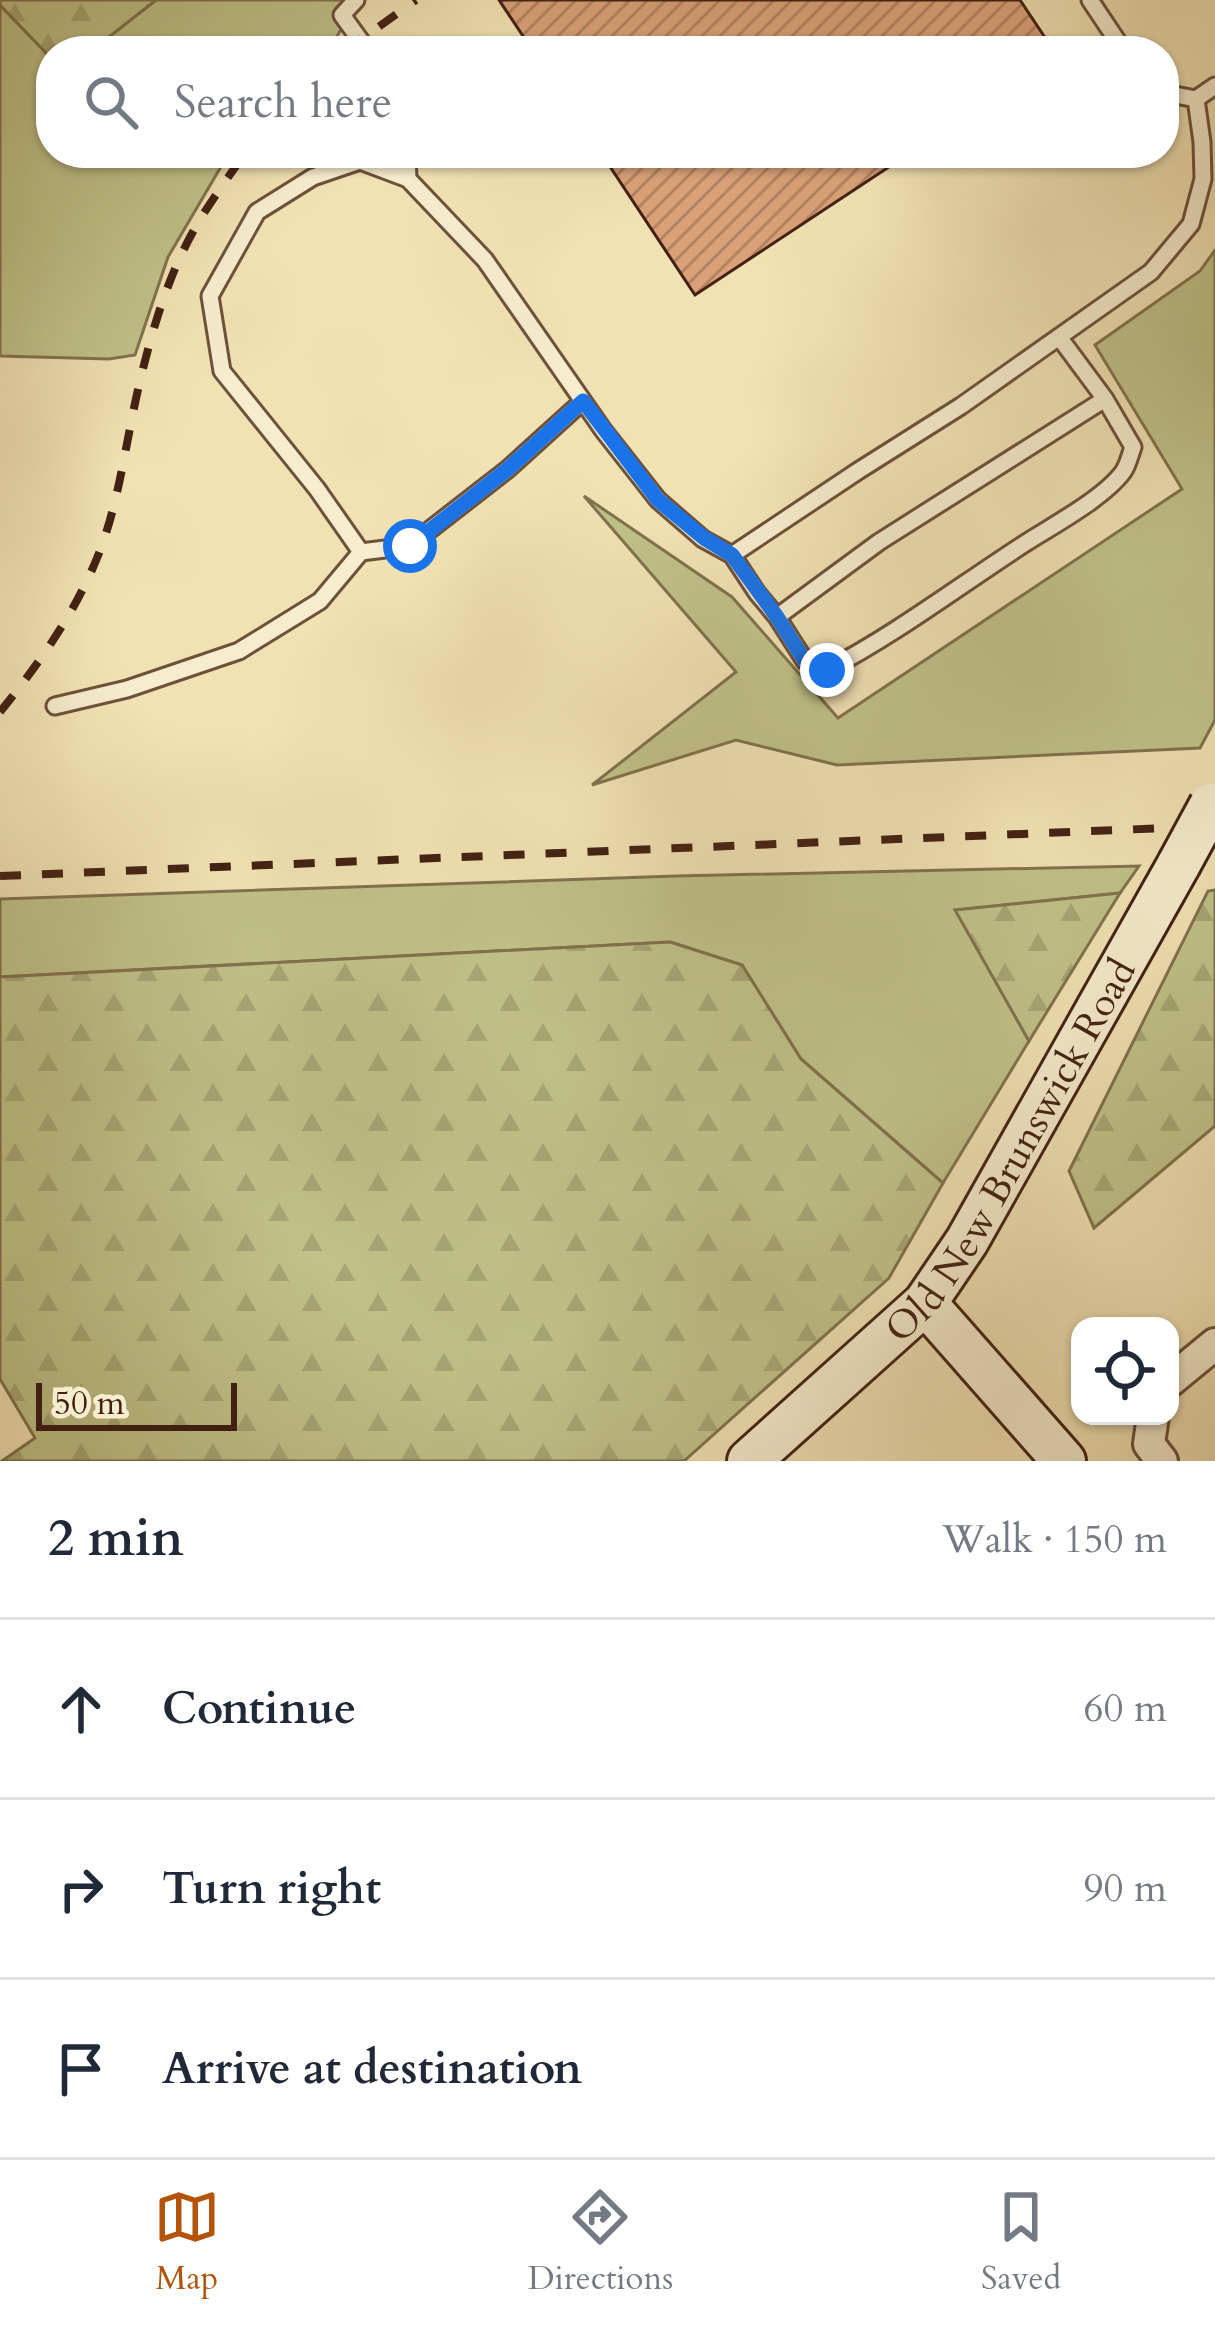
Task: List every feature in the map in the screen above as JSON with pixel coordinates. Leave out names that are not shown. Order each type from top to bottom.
[{"type":"main road","name":"Old New Brunswick Road","points":[[749,1461],[925,1303],[967,1241],[1213,801]]},
{"type":"main road","points":[[925,1303],[1064,1461]]},
{"type":"street","points":[[1179,1374],[1215,1344]]},
{"type":"street","points":[[1152,1425],[1149,1444],[1162,1461]]},
{"type":"lane","points":[[356,0],[342,15],[357,36]]},
{"type":"lane","points":[[1090,0],[1114,36]]},
{"type":"lane","points":[[1179,96],[1196,99],[1215,86]]},
{"type":"lane","points":[[732,555],[961,406],[1151,272],[1191,224],[1203,179],[1196,99]]},
{"type":"lane","points":[[340,168],[314,177],[257,212],[209,296],[222,370],[361,552]]},
{"type":"lane","points":[[379,168],[408,179],[485,260],[658,500],[732,555],[805,661],[827,670],[941,602],[1107,488],[1126,470],[1133,447],[1059,337]]},
{"type":"lane","points":[[408,168],[408,179]]},
{"type":"lane","points":[[777,617],[879,542],[1105,399]]},
{"type":"lane","points":[[55,706],[127,689],[239,651],[320,601],[361,552],[410,546],[508,469],[583,401]]},
{"type":"green space","points":[[0,0],[156,0],[110,36],[36,36],[36,42]]},
{"type":"green space","points":[[156,0],[359,0],[337,36],[110,36]]},
{"type":"green space","points":[[0,5],[36,42],[36,168],[220,168],[168,257],[135,355],[109,359],[0,356]]},
{"type":"green space","points":[[1215,250],[1215,720],[1200,748],[837,765],[736,740],[592,785],[736,672],[584,496],[732,597],[838,718],[1182,489],[1095,345],[1200,271]]},
{"type":"green space","points":[[1139,866],[1120,893],[956,910],[1029,1041],[943,1183],[801,1059],[742,965],[670,942],[0,977],[0,899]]},
{"type":"green space","points":[[1215,890],[1215,1126],[1094,1228],[1069,1171],[1208,891]]},
{"type":"green space","points":[[1120,893],[1029,1041],[955,910]]},
{"type":"green space","points":[[670,942],[742,965],[801,1059],[943,1183],[889,1278],[684,1461],[2,1461],[35,1438],[0,1379],[0,977]]},
{"type":"building","points":[[499,0],[1020,0],[1044,36],[523,36]]},
{"type":"building","points":[[611,168],[887,168],[695,295]]},
{"type":"railway","points":[[366,36],[416,0]]},
{"type":"railway","points":[[0,712],[57,634],[92,570],[114,506],[136,398],[169,283],[200,220],[235,168]]},
{"type":"railway","points":[[0,876],[1215,826]]},
{"type":"route","points":[[410,546],[508,469],[583,401],[658,500],[732,555],[805,661],[827,670]]}]
